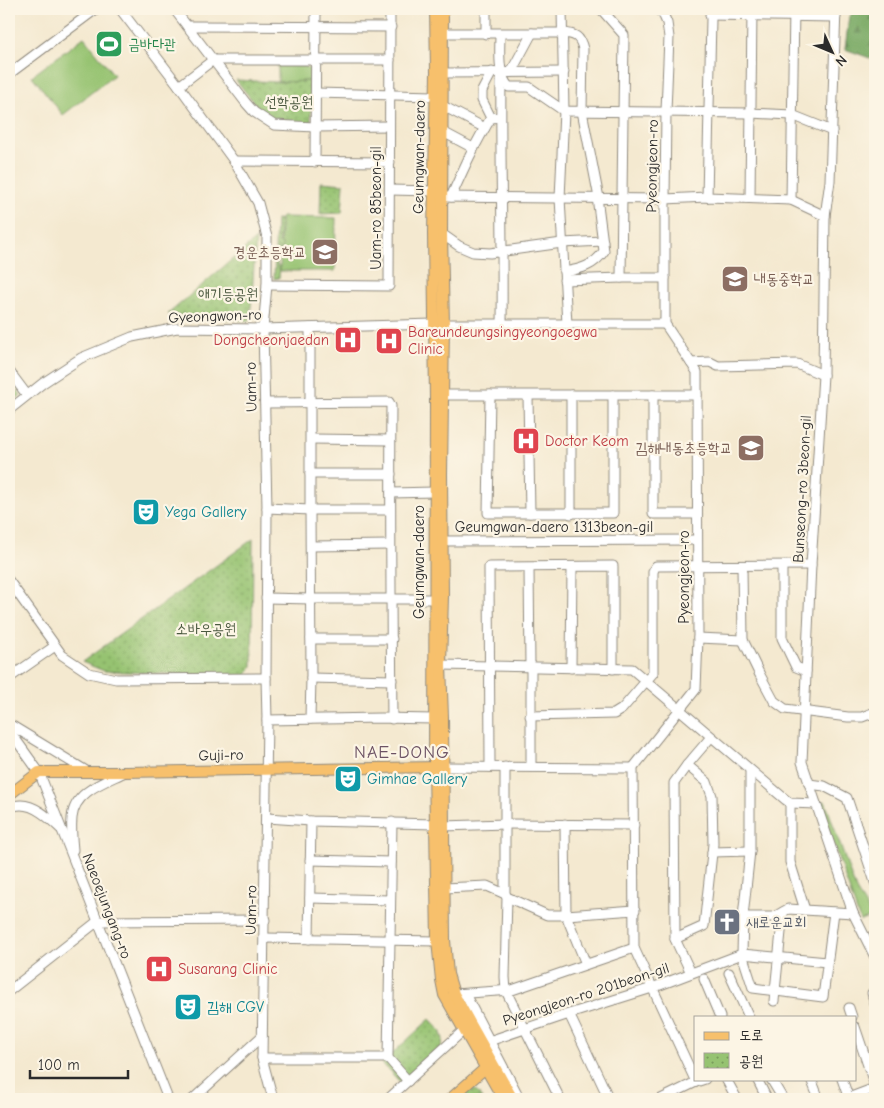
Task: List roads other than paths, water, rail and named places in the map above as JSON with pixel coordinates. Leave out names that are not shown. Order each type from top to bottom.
[{"type":"main road","name":"Geumgwan-daero","points":[[435,9],[436,72],[434,96],[442,195],[434,492],[434,719],[438,767],[439,825],[437,941],[444,995],[464,1030],[513,1099]]},
{"type":"main road","name":"Geumgwan-daero","points":[[438,767],[443,717],[441,665],[443,395],[439,325],[443,132],[443,9]]},
{"type":"main road","name":"Guji-ro","points":[[39,772],[438,767]]},
{"type":"main road","points":[[9,795],[39,772]]},
{"type":"main road","name":"Geumgwan-daero","points":[[439,825],[448,974],[460,994],[503,1099]]},
{"type":"main road","points":[[450,1099],[489,1065]]},
{"type":"street","points":[[9,74],[96,9]]},
{"type":"street","name":"Uam-ro","points":[[120,9],[234,161],[258,203],[267,238],[267,285],[263,329],[267,508],[267,818],[262,1058],[273,1099]]},
{"type":"street","points":[[174,9],[254,112],[274,125],[315,127],[389,126]]},
{"type":"street","points":[[315,162],[316,9]]},
{"type":"street","name":"Uam-ro 85beon-gil","points":[[267,285],[389,286],[390,9]]},
{"type":"street","points":[[486,9],[486,34]]},
{"type":"street","points":[[562,9],[564,111],[560,198],[567,324]]},
{"type":"street","name":"Pyeongjeon-ro","points":[[633,768],[696,689],[698,638],[697,372],[665,324],[666,112],[669,37],[667,23],[658,9]]},
{"type":"street","points":[[604,10],[624,35],[621,278]]},
{"type":"street","points":[[707,197],[710,12],[836,13]]},
{"type":"street","points":[[791,200],[794,12]]},
{"type":"street","points":[[750,198],[752,13]]},
{"type":"street","name":"Bunseong-ro 3beon-gil","points":[[836,13],[830,181],[824,216],[823,375],[811,565],[802,762],[853,913],[875,957]]},
{"type":"street","points":[[187,26],[391,27]]},
{"type":"street","points":[[442,33],[563,33],[574,34],[582,43],[582,111],[598,198],[604,251],[598,259],[564,276]]},
{"type":"street","points":[[511,72],[532,33]]},
{"type":"street","points":[[500,34],[496,72],[496,118],[503,250],[502,324]]},
{"type":"street","points":[[179,86],[213,60],[390,60]]},
{"type":"street","points":[[496,72],[509,86],[529,87],[564,111],[708,112],[792,115],[832,131]]},
{"type":"street","points":[[496,72],[482,91],[482,100],[496,118]]},
{"type":"street","points":[[443,73],[564,72]]},
{"type":"street","points":[[316,93],[434,96]]},
{"type":"street","points":[[443,106],[485,128]]},
{"type":"street","points":[[442,195],[485,128],[496,118]]},
{"type":"street","points":[[443,132],[473,148]]},
{"type":"street","points":[[234,161],[390,162]]},
{"type":"street","points":[[390,190],[501,198],[707,197],[791,200],[824,216]]},
{"type":"street","points":[[442,234],[473,252],[490,253],[562,243],[603,242]]},
{"type":"street","points":[[564,276],[664,278]]},
{"type":"street","name":"Gyeongwon-ro","points":[[9,410],[27,395],[81,358],[132,337],[177,328],[263,329],[502,324],[665,324]]},
{"type":"street","points":[[310,328],[310,719]]},
{"type":"street","points":[[691,363],[710,362],[718,366],[797,364],[823,375]]},
{"type":"street","points":[[9,371],[27,395]]},
{"type":"street","points":[[443,395],[698,395]]},
{"type":"street","name":"Geumgwan-daero 1313beon-gil","points":[[490,395],[488,513],[571,514],[613,513],[613,395]]},
{"type":"street","points":[[570,395],[571,514]]},
{"type":"street","points":[[653,395],[653,514],[697,514]]},
{"type":"street","points":[[528,396],[530,513]]},
{"type":"street","points":[[265,403],[389,402],[391,406],[392,719]]},
{"type":"street","points":[[310,439],[390,440]]},
{"type":"street","points":[[310,474],[391,474]]},
{"type":"street","points":[[391,493],[434,492]]},
{"type":"street","points":[[267,508],[390,510]]},
{"type":"street","name":"Geumgwan-daero 1313beon-gil","points":[[442,540],[697,540]]},
{"type":"street","points":[[311,546],[390,545]]},
{"type":"street","points":[[530,716],[614,714],[622,709],[653,673],[654,568],[659,566],[811,565]]},
{"type":"street","points":[[490,767],[489,567],[613,566],[613,669]]},
{"type":"street","points":[[742,566],[743,640],[774,701],[785,708],[855,717],[862,717],[875,712]]},
{"type":"street","points":[[782,566],[782,638],[796,667],[806,671]]},
{"type":"street","points":[[571,668],[572,567]]},
{"type":"street","points":[[529,568],[531,667],[530,767]]},
{"type":"street","points":[[9,581],[62,655],[89,673],[116,679],[266,678]]},
{"type":"street","points":[[266,598],[434,599]]},
{"type":"street","points":[[698,638],[743,640]]},
{"type":"street","points":[[311,639],[392,639]]},
{"type":"street","points":[[9,678],[55,646]]},
{"type":"street","points":[[441,665],[632,669],[790,803],[816,804]]},
{"type":"street","points":[[311,678],[392,680]]},
{"type":"street","points":[[267,720],[434,719]]},
{"type":"street","points":[[9,724],[88,772]]},
{"type":"street","name":"Naeoejungang-ro","points":[[9,730],[39,772],[168,1099]]},
{"type":"street","name":"Pyeongjeon-ro 201beon-gil","points":[[691,973],[675,939],[674,783],[711,736]]},
{"type":"street","points":[[675,939],[704,926],[712,852],[712,796],[707,782],[687,765]]},
{"type":"street","points":[[438,767],[633,768],[634,948],[652,988],[694,1069]]},
{"type":"street","points":[[505,767],[506,991],[560,1099]]},
{"type":"street","points":[[750,770],[750,851],[743,917],[742,954],[753,988],[823,997],[834,912]]},
{"type":"street","points":[[73,858],[72,817],[78,802],[90,789],[125,772]]},
{"type":"street","points":[[809,784],[824,786],[847,798],[875,882]]},
{"type":"street","points":[[790,803],[790,862],[805,910]]},
{"type":"street","points":[[9,807],[21,805],[32,808],[42,813],[62,829]]},
{"type":"street","points":[[267,818],[439,825],[634,825]]},
{"type":"street","points":[[309,939],[311,821]]},
{"type":"street","points":[[392,822],[388,1058],[408,1081]]},
{"type":"street","points":[[565,824],[566,915],[586,964]]},
{"type":"street","points":[[712,852],[750,851]]},
{"type":"street","points":[[310,860],[391,862]]},
{"type":"street","points":[[444,888],[487,886],[547,915],[635,910]]},
{"type":"street","points":[[310,898],[390,900]]},
{"type":"street","points":[[743,917],[774,917],[788,909],[853,913]]},
{"type":"street","points":[[774,1001],[783,912]]},
{"type":"street","points":[[9,991],[98,921],[265,920]]},
{"type":"street","points":[[265,938],[437,941]]},
{"type":"street","points":[[520,1099],[489,1041],[460,994],[512,990],[634,948]]},
{"type":"street","points":[[742,954],[827,962]]},
{"type":"street","name":"Pyeongjeon-ro 201beon-gil","points":[[489,1041],[652,988],[742,954]]},
{"type":"street","points":[[729,973],[749,1016]]},
{"type":"street","points":[[704,979],[720,1016]]},
{"type":"street","points":[[872,993],[875,1004]]},
{"type":"street","points":[[569,1014],[609,1099]]},
{"type":"street","points":[[388,1099],[464,1030]]},
{"type":"street","points":[[842,1080],[848,1099],[875,1087],[856,1030]]},
{"type":"street","points":[[193,1099],[262,1036]]},
{"type":"street","points":[[262,1058],[388,1058]]},
{"type":"street","points":[[727,1080],[737,1099]]},
{"type":"street","points":[[758,1080],[767,1099]]},
{"type":"street","points":[[773,1080],[783,1099]]},
{"type":"street","points":[[811,1080],[818,1099]]},
{"type":"street","points":[[661,1099],[700,1081]]},
{"type":"place","name":"금바다관","points":[[109,44]]},
{"type":"place","name":"경운초등학교","points":[[325,252]]},
{"type":"place","name":"내동중학교","points":[[735,279]]},
{"type":"place","name":"Dongcheonjaedan","points":[[348,340]]},
{"type":"place","name":"Bareundeungsingyeongoegwa Clinic","points":[[389,341]]},
{"type":"place","name":"Doctor Keom","points":[[526,441]]},
{"type":"place","name":"김해내동초등학교","points":[[751,448]]},
{"type":"place","name":"Yega Gallery","points":[[146,512]]},
{"type":"place","name":"Gimhae Gallery","points":[[348,779]]},
{"type":"place","name":"새로운교회","points":[[727,922]]},
{"type":"place","name":"Susarang Clinic","points":[[159,969]]},
{"type":"place","name":"김해 CGV","points":[[188,1007]]},
{"type":"district","name":"NAE-DONG","points":[[402,752]]},
{"type":"park label","name":"선학공원","points":[[289,102]]},
{"type":"park label","name":"애기등공원","points":[[228,294]]},
{"type":"park label","name":"소바우공원","points":[[206,629]]}]
